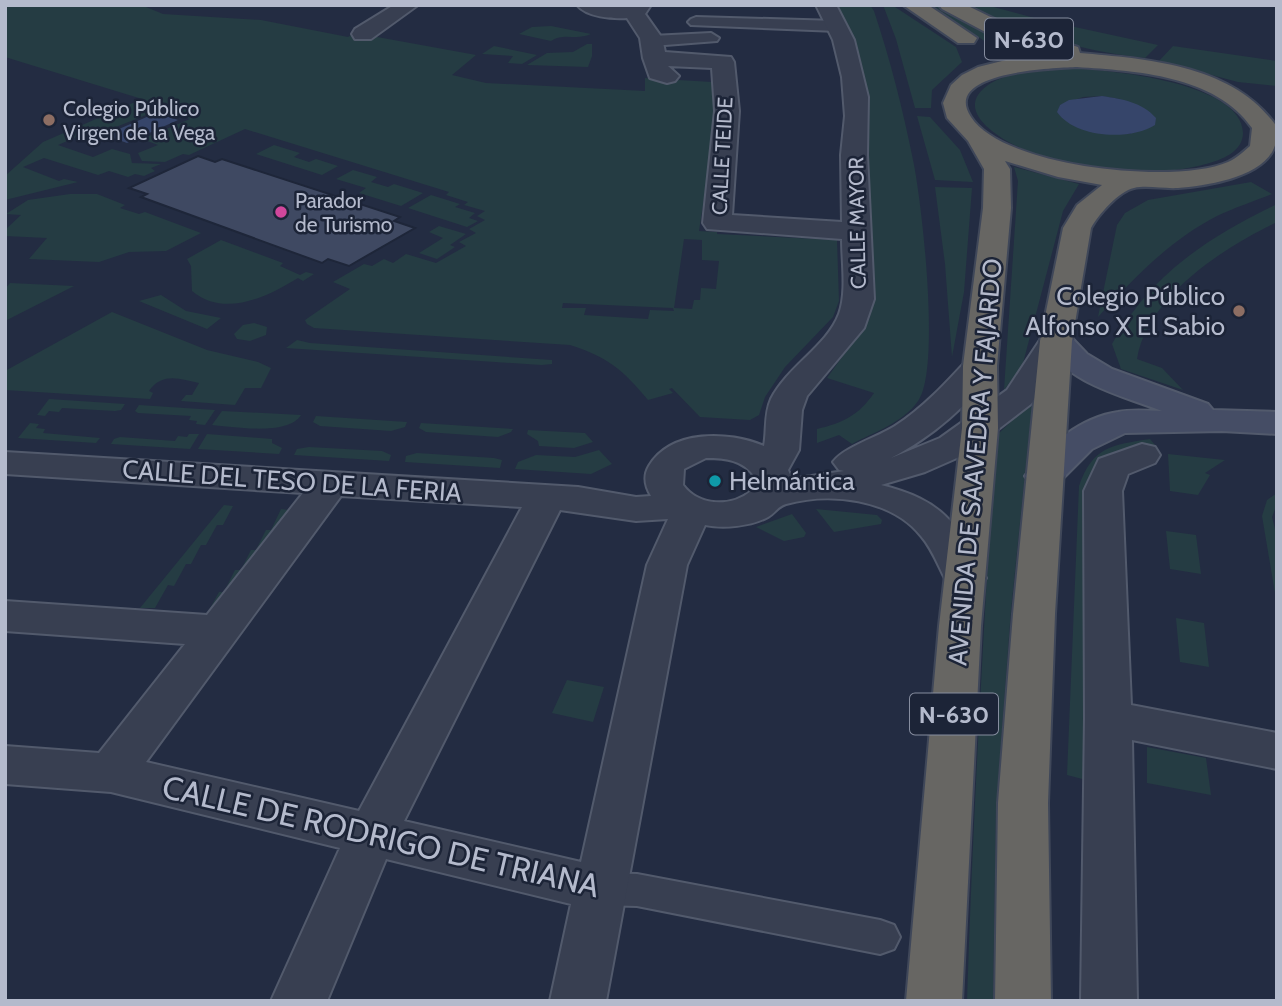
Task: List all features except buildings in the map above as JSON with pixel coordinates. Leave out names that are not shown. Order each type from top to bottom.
[{"type":"highway","name":"N-630","points":[[913,5],[971,42],[983,57],[987,72]]},
{"type":"highway","name":"N-630","points":[[949,5],[999,30],[1113,62],[1173,73],[1219,89],[1249,108],[1265,128],[1270,147],[1237,168],[1214,175],[1158,180],[1129,179],[1042,165],[1006,152],[978,137],[964,125],[956,113],[954,101],[960,90],[970,80],[987,72],[1043,61],[1113,62]]},
{"type":"highway","points":[[1219,89],[1267,95]]},
{"type":"highway","name":"AVENIDA DE SAAVEDRA Y FAJARDO","points":[[934,1001],[947,793],[979,428],[981,366],[997,208],[997,169],[978,137]]},
{"type":"highway","name":"N-630","points":[[1023,1001],[1023,803],[1044,477],[1056,341],[1077,228],[1087,211],[1129,179]]},
{"type":"main road","points":[[1056,341],[1075,361],[1100,376],[1160,400],[1222,419]]},
{"type":"main road","points":[[1044,477],[1079,441],[1119,422],[1222,419],[1277,423]]},
{"type":"street","points":[[363,34],[408,5]]},
{"type":"street","points":[[587,5],[614,12],[637,9]]},
{"type":"street","name":"CALLE TEIDE","points":[[637,9],[653,50],[658,73],[663,76],[725,78],[727,111],[717,223],[855,231]]},
{"type":"street","points":[[696,22],[831,15]]},
{"type":"street","name":"CALLE MAYOR","points":[[772,480],[782,449],[782,421],[789,396],[845,335],[856,318],[858,299],[854,155],[858,132],[853,64],[831,15]]},
{"type":"street","points":[[653,50],[711,38]]},
{"type":"street","points":[[838,485],[912,464],[953,446],[1019,397],[1056,341]]},
{"type":"street","points":[[772,480],[842,466],[897,441],[927,422],[981,366]]},
{"type":"street","points":[[727,447],[782,421]]},
{"type":"street","points":[[578,1001],[679,499],[668,464],[680,454],[706,447],[727,447],[752,454],[772,480],[838,485],[894,501],[929,520],[944,538],[965,578]]},
{"type":"street","points":[[1109,1001],[1108,718],[1103,491],[1112,467],[1142,455]]},
{"type":"street","name":"CALLE DEL TESO DE LA FERIA","points":[[5,463],[563,498],[612,508],[636,509],[679,499]]},
{"type":"street","points":[[679,499],[723,515],[746,512],[761,504],[772,480]]},
{"type":"street","points":[[111,774],[330,484]]},
{"type":"street","points":[[299,1001],[323,940],[374,835],[563,498]]},
{"type":"street","points":[[5,616],[219,631]]},
{"type":"street","points":[[1108,718],[1277,751]]},
{"type":"street","name":"CALLE DE RODRIGO DE TRIANA","points":[[5,765],[111,774],[567,883],[637,890],[880,937]]},
{"type":"shaded area","points":[[5,5],[141,5],[163,14],[261,20],[348,37],[355,33],[476,55],[452,75],[486,83],[645,91],[645,78],[712,82],[716,84],[718,107],[699,231],[837,240],[839,301],[833,317],[785,367],[765,397],[759,415],[750,420],[700,417],[672,388],[669,389],[673,393],[648,400],[631,380],[614,366],[595,354],[570,345],[314,328],[305,320],[350,289],[333,282],[364,264],[372,266],[384,259],[393,263],[406,254],[436,263],[466,246],[459,242],[476,233],[469,229],[485,220],[477,216],[485,211],[464,205],[468,202],[446,195],[449,192],[245,129],[189,155],[183,154],[165,162],[142,161],[138,153],[158,145],[142,139],[190,119],[161,109],[91,137],[81,135],[58,145],[93,157],[112,149],[130,154],[132,163],[161,164],[151,168],[155,171],[144,176],[135,174],[128,177],[109,171],[98,175],[44,158],[23,167],[59,181],[64,179],[78,182],[5,200],[5,176],[43,142],[142,99],[5,57]],"holes":[[[684,239],[702,240],[702,260],[719,261],[716,289],[701,288],[700,300],[694,300],[692,309],[674,308]],[[563,303],[673,308],[674,311],[650,310],[648,319],[584,315],[586,308],[562,308]]]},
{"type":"shaded area","points":[[833,5],[870,5],[874,11],[896,85],[913,160],[928,285],[928,356],[925,383],[918,401],[896,421],[852,444],[839,435],[817,443],[817,429],[850,417],[874,393],[827,378],[870,318],[872,296]]},
{"type":"shaded area","points":[[883,5],[892,5],[956,47],[962,62],[932,90],[931,108],[915,108],[896,39]]},
{"type":"shaded area","points":[[928,5],[935,5],[987,31],[1051,54],[1003,59],[983,40]]},
{"type":"shaded area","points":[[966,5],[986,5],[1158,45],[1145,58],[1099,51],[1031,33]]},
{"type":"shaded area","points":[[551,26],[591,34],[561,37],[551,41],[519,34],[532,27]]},
{"type":"shaded area","points":[[592,44],[588,67],[527,65],[547,53],[573,52]]},
{"type":"shaded area","points":[[494,46],[537,55],[522,64],[508,63],[513,56],[482,54]]},
{"type":"shaded area","points":[[1173,46],[1277,61],[1277,86],[1238,82],[1159,61]]},
{"type":"shaded area","points":[[1058,68],[1133,75],[1194,89],[1219,100],[1237,115],[1243,133],[1242,140],[1230,154],[1206,164],[1163,171],[1119,171],[1075,164],[1022,149],[996,134],[978,115],[975,104],[979,94],[991,83],[1015,74]],"holes":[[[1083,97],[1120,99],[1131,134],[1101,133],[1081,128],[1064,119],[1058,112],[1060,105]]]},
{"type":"shaded area","points":[[917,116],[930,117],[960,150],[973,182],[935,180]]},
{"type":"shaded area","points":[[274,145],[300,153],[294,157],[309,162],[316,159],[338,166],[322,175],[256,154]]},
{"type":"shaded area","points":[[1014,167],[1079,184],[1063,211],[1022,367],[1004,390],[1018,181]]},
{"type":"shaded area","points":[[353,170],[377,177],[371,182],[388,187],[394,184],[423,193],[401,206],[359,193],[366,188],[336,179]]},
{"type":"shaded area","points":[[1251,182],[1272,194],[1217,216],[1168,248],[1098,317],[1117,225],[1125,213],[1148,200]]},
{"type":"shaded area","points":[[935,187],[972,188],[964,292],[952,357],[945,264]]},
{"type":"shaded area","points":[[70,194],[97,194],[125,205],[120,208],[139,214],[145,212],[201,233],[166,251],[129,252],[99,262],[29,259],[47,238],[5,236],[5,230],[21,215],[6,214],[28,200]]},
{"type":"shaded area","points":[[431,195],[460,204],[455,207],[475,213],[469,218],[478,221],[467,227],[408,208]]},
{"type":"shaded area","points":[[1277,204],[1277,222],[1234,245],[1191,277],[1156,315],[1144,336],[1137,359],[1162,368],[1183,390],[1121,369],[1112,344],[1128,319],[1163,278],[1204,245]]},
{"type":"shaded area","points":[[439,226],[466,234],[450,245],[455,247],[437,259],[419,253],[443,238],[429,232]]},
{"type":"shaded area","points":[[221,240],[283,263],[280,266],[300,275],[306,272],[314,274],[303,281],[298,278],[260,298],[246,302],[218,303],[205,299],[192,291],[191,266],[187,259]]},
{"type":"shaded area","points":[[10,283],[74,286],[5,321],[5,289]]},
{"type":"shaded area","points":[[161,295],[186,311],[221,318],[207,329],[139,301]]},
{"type":"shaded area","points":[[112,312],[207,350],[258,362],[271,368],[261,388],[245,388],[235,405],[181,401],[186,395],[192,395],[199,383],[173,378],[154,385],[149,391],[153,393],[150,399],[5,390],[5,371]]},
{"type":"shaded area","points":[[254,323],[267,327],[266,335],[250,341],[237,339],[234,334],[243,325]]},
{"type":"shaded area","points":[[297,340],[552,360],[552,364],[286,348]]},
{"type":"shaded area","points":[[49,399],[125,404],[121,410],[115,411],[62,408],[59,412],[49,411],[45,416],[37,415]]},
{"type":"shaded area","points":[[139,405],[215,410],[205,425],[189,420],[191,416],[138,413],[135,411]]},
{"type":"shaded area","points":[[1027,406],[1032,406],[1011,610],[996,810],[993,1001],[967,1001],[995,437]]},
{"type":"shaded area","points":[[222,411],[301,415],[294,422],[273,428],[212,425]]},
{"type":"shaded area","points":[[316,416],[407,422],[405,427],[391,431],[320,426],[313,422]]},
{"type":"shaded area","points":[[30,423],[39,424],[36,428],[45,429],[43,433],[100,438],[96,443],[18,438]]},
{"type":"shaded area","points":[[421,423],[513,429],[498,437],[426,432],[419,428]]},
{"type":"shaded area","points":[[528,430],[585,433],[593,442],[574,448],[539,446],[538,441],[527,434]]},
{"type":"shaded area","points":[[189,434],[199,434],[190,449],[111,444],[114,439],[120,437],[175,441],[178,436],[187,437]]},
{"type":"shaded area","points":[[207,434],[272,439],[272,443],[282,448],[279,454],[198,449]]},
{"type":"shaded area","points":[[1150,439],[1155,445],[1126,451],[1090,781],[1067,775],[1079,486],[1098,455],[1115,446]]},
{"type":"shaded area","points":[[309,447],[382,451],[391,455],[389,461],[294,455],[297,449]]},
{"type":"shaded area","points":[[599,450],[612,464],[591,474],[515,469],[518,462],[536,455],[575,457]]},
{"type":"shaded area","points":[[417,453],[502,460],[500,468],[405,462],[406,456]]},
{"type":"shaded area","points":[[1168,454],[1225,460],[1205,473],[1210,475],[1198,495],[1170,491]]},
{"type":"shaded area","points":[[1277,493],[1277,504],[1272,517],[1277,537],[1277,605],[1262,516],[1267,500]]},
{"type":"shaded area","points":[[224,505],[233,506],[223,525],[217,525],[206,545],[201,545],[191,564],[186,564],[174,586],[168,585],[155,608],[140,608]]},
{"type":"shaded area","points":[[281,509],[289,510],[224,592],[235,570],[241,570],[251,550],[256,550],[266,530],[271,530]]},
{"type":"shaded area","points":[[816,509],[877,515],[882,520],[881,524],[834,532]]},
{"type":"shaded area","points":[[792,514],[806,533],[804,537],[784,541],[756,527]]},
{"type":"shaded area","points":[[1166,531],[1196,535],[1201,574],[1170,569]]},
{"type":"shaded area","points":[[219,592],[224,592],[208,612]]},
{"type":"shaded area","points":[[1176,618],[1204,623],[1209,667],[1180,662]]},
{"type":"shaded area","points":[[567,680],[604,687],[593,722],[552,713]]},
{"type":"shaded area","points":[[1147,747],[1206,758],[1211,795],[1147,783]]},
{"type":"water","points":[[1102,96],[1124,100],[1144,108],[1156,118],[1155,125],[1132,133],[1103,134],[1076,127],[1065,121],[1057,112],[1060,105],[1069,100]]},
{"type":"water","points":[[156,113],[178,120],[127,143],[105,135]]},
{"type":"place","name":"Colegio Público Virgen de la Vega","points":[[49,120]]},
{"type":"place","name":"Parador de Turismo","points":[[281,212]]},
{"type":"place","name":"Colegio Público Alfonso X El Sabio","points":[[1239,311]]},
{"type":"place","name":"Helmántica","points":[[715,481]]}]
